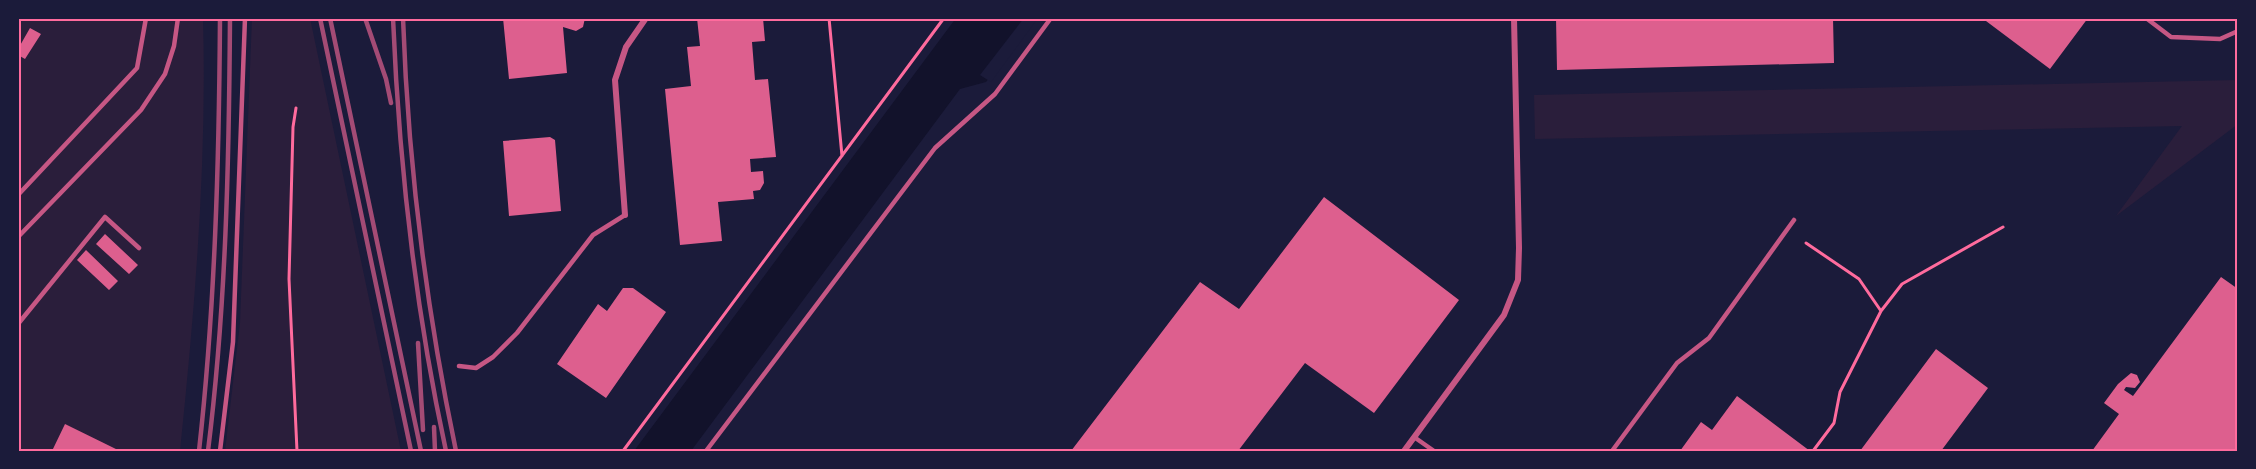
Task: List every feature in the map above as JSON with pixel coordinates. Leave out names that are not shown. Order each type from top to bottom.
[{"type":"street","points":[[625,215],[615,80],[626,47],[646,18]]},
{"type":"street","points":[[1404,451],[1504,315],[1518,280],[1514,18]]},
{"type":"lane","points":[[18,195],[137,68],[146,18]]},
{"type":"lane","points":[[18,237],[141,110],[165,74],[174,46],[178,18]]},
{"type":"lane","points":[[220,451],[233,342],[244,18]]},
{"type":"lane","points":[[706,451],[935,148],[995,94],[1051,18]]},
{"type":"lane","points":[[2146,18],[2171,37],[2220,39],[2238,31]]},
{"type":"lane","points":[[459,366],[476,368],[493,357],[532,315],[593,235],[625,215]]},
{"type":"lane","points":[[18,324],[105,217],[139,248]]},
{"type":"lane","points":[[1612,451],[1677,363],[1709,338],[1794,220]]},
{"type":"lane","points":[[1414,437],[1434,451]]},
{"type":"path","points":[[829,18],[842,156]]},
{"type":"path","points":[[622,451],[944,18]]},
{"type":"path","points":[[296,108],[293,127],[289,279],[297,451]]},
{"type":"path","points":[[1812,451],[1834,423],[1840,392],[1881,311],[1902,284],[2002,227]]},
{"type":"path","points":[[1806,243],[1859,279],[1881,311]]},
{"type":"shaded area","points":[[18,18],[203,18],[203,127],[199,235],[180,451],[18,451]]},
{"type":"shaded area","points":[[252,18],[310,18],[401,451],[225,451],[240,323]]},
{"type":"shaded area","points":[[956,18],[1035,18],[986,82],[960,89],[691,451],[634,451]]},
{"type":"shaded area","points":[[2238,80],[2238,124],[2116,216],[2182,126],[1535,139],[1534,95]]},
{"type":"pier","points":[[1024,18],[1038,18],[991,82],[980,75]]},
{"type":"building","points":[[503,18],[585,18],[583,27],[576,31],[563,27],[567,73],[509,79]]},
{"type":"building","points":[[697,18],[763,18],[765,41],[752,42],[755,80],[768,79],[776,157],[750,159],[751,172],[763,171],[764,183],[760,190],[753,191],[754,199],[718,202],[722,241],[680,245],[665,89],[691,86],[687,47],[700,46]]},
{"type":"building","points":[[1556,18],[1833,18],[1834,63],[1557,70]]},
{"type":"building","points":[[1982,18],[2088,18],[2050,69]]},
{"type":"building","points":[[30,28],[41,34],[25,59],[18,55],[18,49]]},
{"type":"building","points":[[550,137],[555,140],[561,211],[509,216],[503,141]]},
{"type":"building","points":[[1324,197],[1459,300],[1374,413],[1305,363],[1238,451],[1071,451],[1200,282],[1239,309]]},
{"type":"building","points":[[105,234],[138,265],[129,274],[96,244]]},
{"type":"building","points":[[86,250],[118,281],[109,290],[77,260]]},
{"type":"building","points":[[2221,277],[2238,289],[2238,451],[2092,451],[2119,414],[2104,403],[2118,384],[2131,373],[2137,375],[2140,382],[2135,388],[2126,387],[2124,390],[2133,396]]},
{"type":"building","points":[[623,288],[633,288],[666,312],[606,398],[557,364],[598,304],[607,311]]},
{"type":"building","points":[[1936,349],[1988,388],[1941,451],[1860,451]]},
{"type":"building","points":[[1737,396],[1810,451],[1680,451],[1701,422],[1712,430]]},
{"type":"building","points":[[65,424],[120,451],[52,451]]},
{"type":"railway","points":[[199,451],[209,343],[215,235],[220,18]]},
{"type":"railway","points":[[208,451],[223,289],[229,127],[230,18]]},
{"type":"railway","points":[[320,18],[411,451]]},
{"type":"railway","points":[[330,18],[421,451]]},
{"type":"railway","points":[[365,18],[386,79],[391,103]]},
{"type":"railway","points":[[393,18],[399,127],[410,236],[425,344],[446,451]]},
{"type":"railway","points":[[403,18],[409,127],[420,236],[436,344],[456,451]]},
{"type":"railway","points":[[418,343],[423,430]]},
{"type":"railway","points":[[434,427],[435,451]]}]
